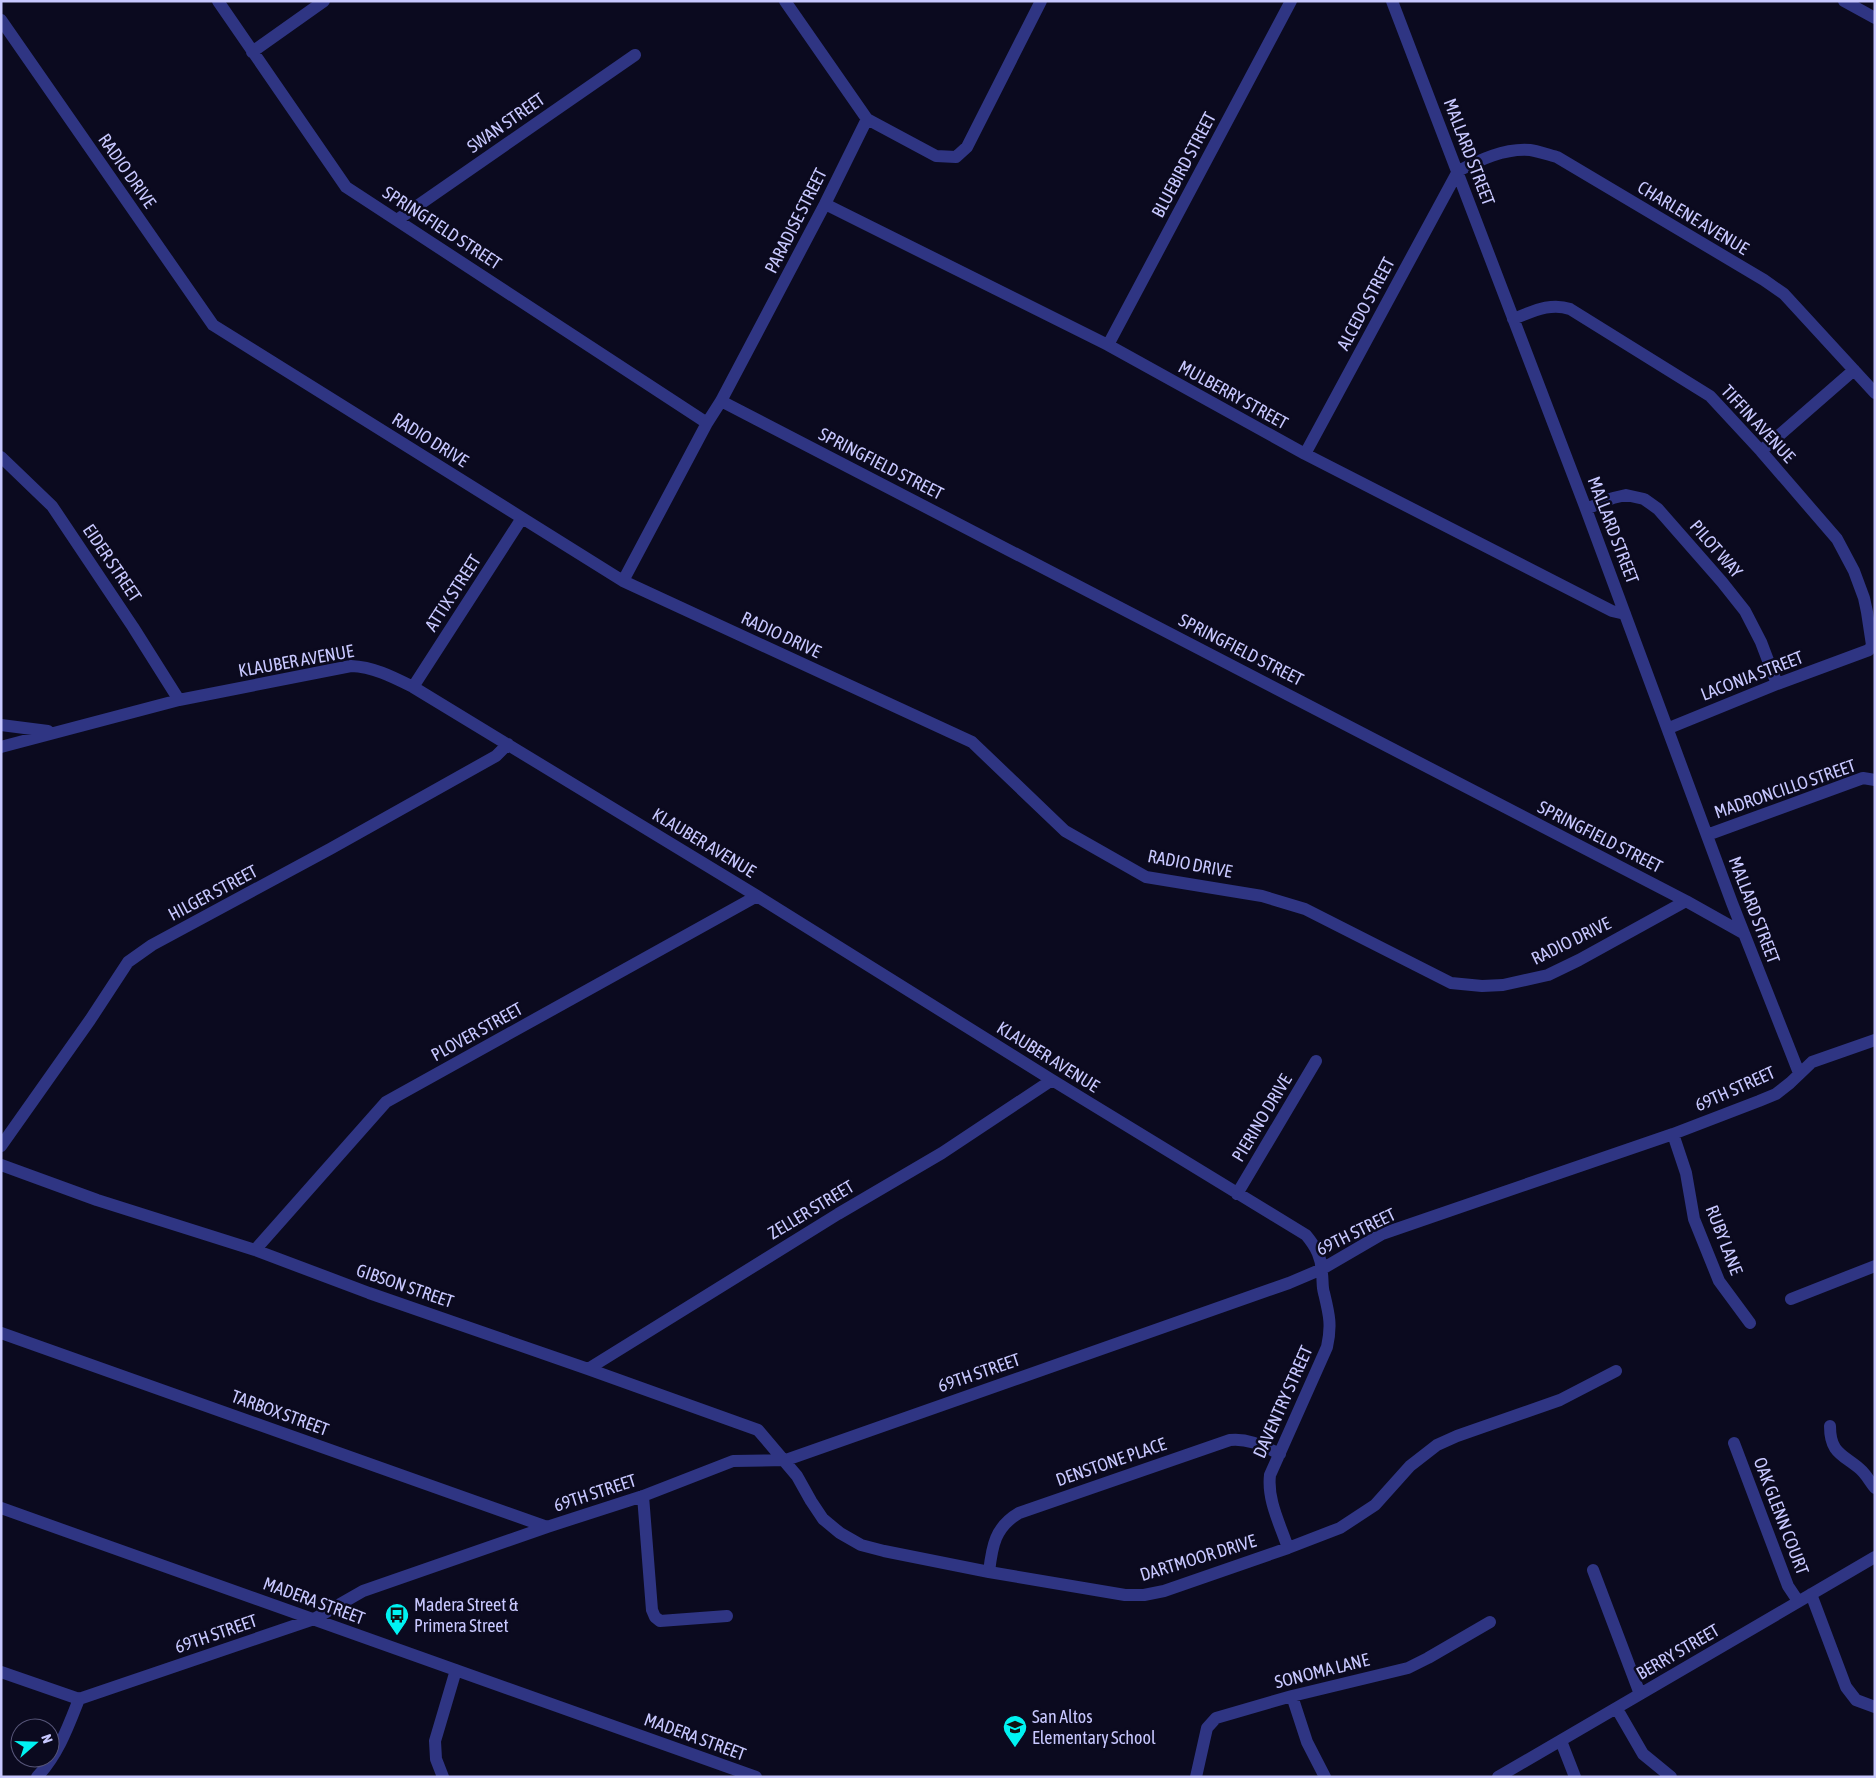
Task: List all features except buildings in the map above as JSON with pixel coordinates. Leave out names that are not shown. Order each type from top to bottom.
[{"type":"street","name":"SPRINGFIELD STREET","points":[[218,1],[346,187],[707,422]]},
{"type":"street","points":[[252,52],[324,1]]},
{"type":"street","points":[[785,1],[867,119],[936,156],[956,157],[967,147],[1041,1]]},
{"type":"street","name":"BLUEBIRD STREET","points":[[1108,346],[1292,1]]},
{"type":"street","name":"MALLARD STREET","points":[[1392,1],[1586,508],[1743,933],[1799,1072]]},
{"type":"street","points":[[1844,1],[1875,18]]},
{"type":"street","name":"RADIO DRIVE","points":[[1,20],[213,325],[623,581],[972,742],[1065,830],[1146,877],[1262,896],[1305,909],[1451,983],[1482,986],[1503,985],[1548,975],[1686,901]]},
{"type":"street","name":"SWAN STREET","points":[[397,220],[634,55]]},
{"type":"street","name":"PARADISE STREET","points":[[623,581],[707,422],[721,401],[825,204],[867,119]]},
{"type":"street","name":"CHARLENE AVENUE","points":[[1458,171],[1490,156],[1505,152],[1530,150],[1557,157],[1784,294],[1875,393]]},
{"type":"street","name":"ALCEDO STREET","points":[[1305,454],[1458,171]]},
{"type":"street","name":"MULBERRY STREET","points":[[825,204],[1108,346],[1305,454],[1612,611],[1625,614]]},
{"type":"street","name":"TIFFIN AVENUE","points":[[1513,319],[1548,306],[1561,306],[1570,309],[1710,396],[1761,451],[1837,539],[1854,571],[1864,598],[1872,645],[1869,650],[1849,658]]},
{"type":"street","points":[[1761,451],[1854,370]]},
{"type":"street","name":"SPRINGFIELD STREET","points":[[721,401],[1686,901],[1743,933]]},
{"type":"street","name":"EIDER STREET","points":[[1,457],[52,506],[179,700]]},
{"type":"street","name":"PILOT WAY","points":[[1586,508],[1626,495],[1644,499],[1658,509],[1745,611],[1761,642],[1777,684]]},
{"type":"street","name":"ATTIX STREET","points":[[413,687],[522,518]]},
{"type":"street","name":"LACONIA STREET","points":[[1668,728],[1777,684],[1849,658]]},
{"type":"street","name":"KLAUBER AVENUE","points":[[1,747],[179,700],[351,666],[366,667],[379,671],[413,687],[508,744],[1306,1236],[1316,1248],[1322,1268]]},
{"type":"street","points":[[1,725],[51,731],[75,726]]},
{"type":"street","name":"HILGER STREET","points":[[1,1146],[90,1020],[128,962],[152,945],[330,849],[496,756],[508,744]]},
{"type":"street","name":"MADRONCILLO STREET","points":[[1707,835],[1863,778],[1875,780]]},
{"type":"street","name":"PLOVER STREET","points":[[255,1250],[386,1102],[757,896]]},
{"type":"street","name":"69TH STREET","points":[[80,1699],[314,1619],[363,1591],[642,1496],[733,1461],[786,1460],[1288,1283],[1322,1268],[1382,1234],[1673,1134],[1776,1094],[1812,1062],[1875,1040]]},
{"type":"street","name":"PIERINO DRIVE","points":[[1237,1194],[1316,1061]]},
{"type":"street","name":"ZELLER STREET","points":[[588,1368],[838,1214],[942,1153],[1052,1080]]},
{"type":"street","name":"RUBY LANE","points":[[1673,1134],[1686,1173],[1694,1220],[1719,1281],[1750,1323]]},
{"type":"street","name":"GIBSON STREET","points":[[1,1166],[97,1200],[255,1250],[369,1293],[588,1368],[758,1430],[786,1460]]},
{"type":"street","points":[[1791,1298],[1875,1266]]},
{"type":"street","name":"DAVENTRY STREET","points":[[1288,1548],[1270,1491],[1270,1475],[1327,1347],[1330,1320],[1323,1292],[1322,1268]]},
{"type":"street","name":"TARBOX STREET","points":[[1,1333],[547,1527]]},
{"type":"street","name":"DARTMOOR DRIVE","points":[[786,1460],[816,1511],[831,1527],[850,1540],[872,1549],[1116,1594],[1144,1595],[1164,1591],[1340,1528],[1364,1513],[1385,1496],[1410,1466],[1437,1445],[1457,1436],[1560,1400],[1616,1371]]},
{"type":"street","points":[[1830,1426],[1830,1438],[1833,1446],[1841,1456],[1862,1470],[1875,1488]]},
{"type":"street","name":"DENSTONE PLACE","points":[[989,1572],[992,1547],[998,1532],[1007,1521],[1019,1513],[1230,1440],[1252,1441],[1280,1454]]},
{"type":"street","name":"OAK GLENN COURT","points":[[1734,1443],[1788,1586],[1798,1602]]},
{"type":"street","points":[[642,1496],[652,1610],[655,1617],[660,1621],[727,1616]]},
{"type":"street","name":"MADERA STREET","points":[[1,1508],[756,1777]]},
{"type":"street","name":"BERRY STREET","points":[[1498,1777],[1875,1557]]},
{"type":"street","points":[[1593,1570],[1640,1694]]},
{"type":"street","points":[[1811,1594],[1846,1687],[1856,1700],[1875,1707]]},
{"type":"street","name":"SONOMA LANE","points":[[1196,1777],[1207,1728],[1216,1718],[1292,1696],[1408,1668],[1490,1622]]},
{"type":"street","points":[[443,1777],[436,1759],[434,1741],[456,1670]]},
{"type":"street","points":[[1,1672],[80,1699],[60,1745],[37,1777]]},
{"type":"street","points":[[1292,1696],[1307,1742],[1325,1777]]},
{"type":"street","points":[[1617,1709],[1643,1754],[1672,1777]]},
{"type":"street","points":[[1561,1740],[1575,1777]]},
{"type":"place","name":"Madera Street & Primera Street","points":[[397,1636]]},
{"type":"place","name":"San Altos Elementary School","points":[[1015,1748]]}]
